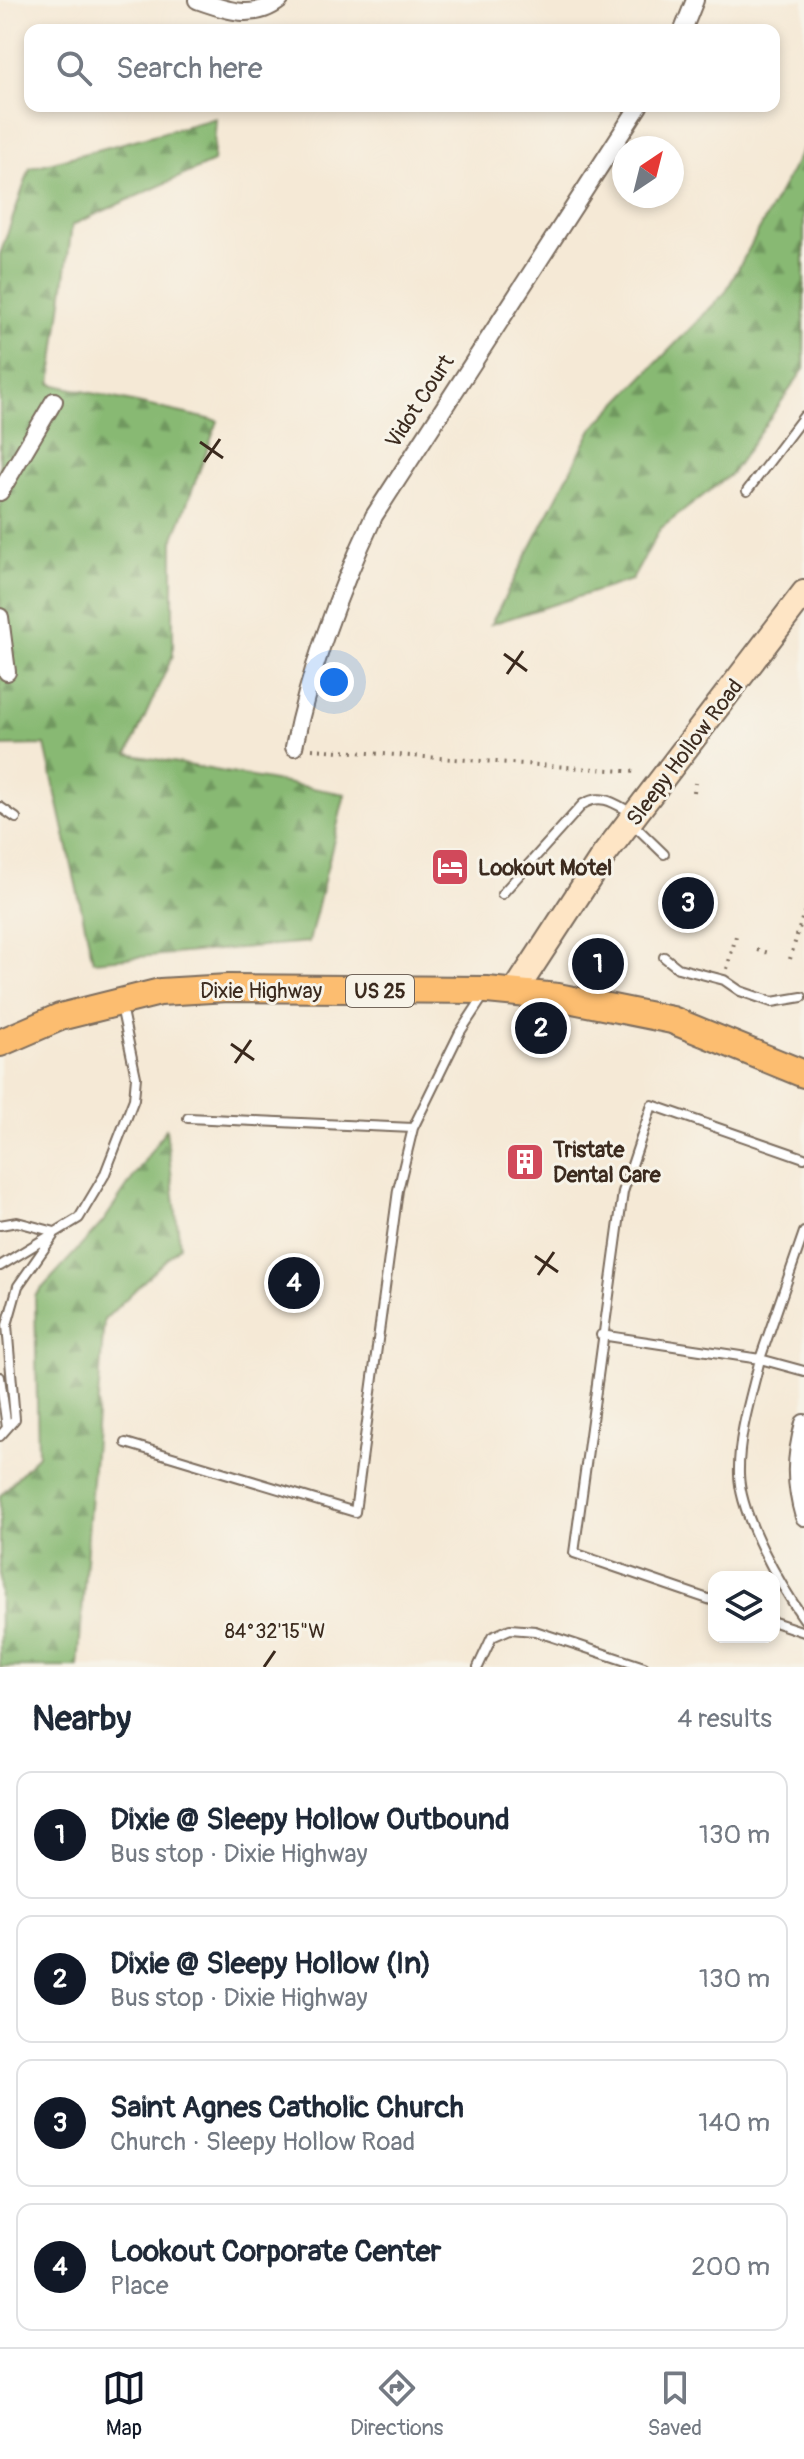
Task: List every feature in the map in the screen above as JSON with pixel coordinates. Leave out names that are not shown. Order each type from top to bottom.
[{"type":"main road","name":"Sleepy Hollow Road","points":[[514,993],[633,819],[804,593]]},
{"type":"main road","name":"Dixie Highway","points":[[0,1043],[60,1017],[160,992],[228,988],[487,990],[558,997],[672,1020],[804,1074]]},
{"type":"street","points":[[197,0],[244,13],[264,10],[280,0]]},
{"type":"street","points":[[685,24],[695,0]]},
{"type":"street","name":"Vidot Court","points":[[294,747],[301,713],[343,583],[374,516],[635,112]]},
{"type":"street","points":[[0,492],[54,401]]},
{"type":"street","points":[[0,617],[7,672]]},
{"type":"street","points":[[804,1423],[795,1457],[797,1494],[804,1517]]},
{"type":"lane","points":[[747,491],[803,421]]},
{"type":"lane","points":[[502,894],[583,804],[594,798],[608,799],[633,819],[664,854]]},
{"type":"lane","points":[[0,807],[16,818]]},
{"type":"lane","points":[[664,957],[678,968],[724,980],[740,991],[772,1002],[802,997]]},
{"type":"lane","points":[[126,1443],[355,1512],[398,1190],[413,1128],[460,1032],[487,990]]},
{"type":"lane","points":[[0,1266],[79,1218],[94,1197],[134,1099],[136,1077],[120,1002]]},
{"type":"lane","points":[[708,1599],[574,1553],[601,1335],[623,1192],[652,1105],[804,1158]]},
{"type":"lane","points":[[188,1118],[413,1128]]},
{"type":"lane","points":[[0,1225],[17,1222],[56,1232]]},
{"type":"lane","points":[[0,1436],[15,1419],[7,1325],[18,1286],[56,1232]]},
{"type":"lane","points":[[804,1232],[760,1359],[741,1438],[739,1477],[748,1516],[804,1619]]},
{"type":"lane","points":[[601,1335],[760,1359],[804,1371]]},
{"type":"lane","points":[[0,1377],[7,1428]]},
{"type":"lane","points":[[780,1624],[804,1632]]},
{"type":"lane","points":[[478,1667],[492,1637],[510,1629],[535,1631],[644,1667]]},
{"type":"path","points":[[294,747],[638,772]]},
{"type":"path","points":[[694,792],[695,783]]},
{"type":"path","points":[[790,959],[804,912]]},
{"type":"path","points":[[725,975],[736,936]]},
{"type":"path","points":[[757,950],[769,953]]},
{"type":"green space","points":[[216,118],[213,162],[72,225],[51,384],[218,421],[173,541],[173,655],[128,754],[345,794],[309,942],[93,961],[45,745],[0,746],[0,255],[30,168]]},
{"type":"green space","points":[[804,147],[804,369],[731,474],[660,529],[632,580],[491,624],[592,429],[725,293]]},
{"type":"green space","points":[[166,1129],[180,1246],[104,1320],[78,1667],[0,1667],[0,1496],[38,1455],[35,1296],[103,1222]]},
{"type":"place","name":"Lookout Motel","points":[[450,867]]},
{"type":"place","name":"Saint Agnes Catholic Church","points":[[688,903]]},
{"type":"place","name":"Dixie @ Sleepy Hollow Outbound","points":[[598,964]]},
{"type":"place","name":"Dixie @ Sleepy Hollow (In)","points":[[541,1028]]},
{"type":"place","name":"Tristate Dental Care","points":[[525,1162]]},
{"type":"place","name":"Lookout Corporate Center","points":[[294,1283]]}]
